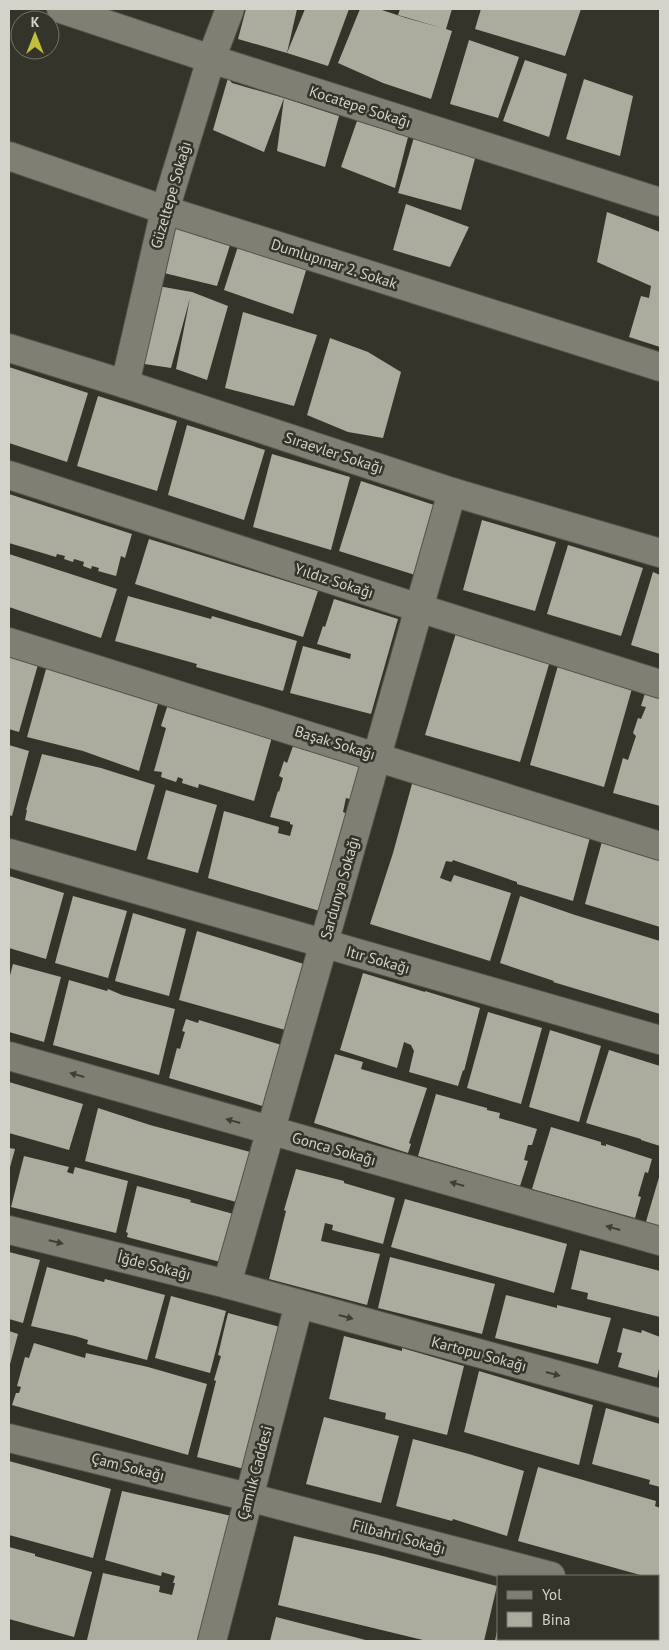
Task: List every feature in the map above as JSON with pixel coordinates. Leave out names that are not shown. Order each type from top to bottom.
[{"type":"street","name":"Kocatepe Sokağı","points":[[61,9],[211,59],[660,202]]},
{"type":"street","name":"Güzeltepe Sokağı","points":[[125,384],[165,210],[211,59],[230,9]]},
{"type":"street","name":"Dumlupınar 2. Sokak","points":[[9,156],[165,210],[660,367]]},
{"type":"street","name":"Sıraevler Sokağı","points":[[9,348],[125,384],[452,492],[660,553]]},
{"type":"street","name":"Yıldız Sokağı","points":[[9,475],[660,684]]},
{"type":"street","name":"Sardunya Sokağı","points":[[227,1284],[452,492]]},
{"type":"street","name":"Başak Sokağı","points":[[9,642],[660,846]]},
{"type":"street","name":"Itır Sokağı","points":[[9,853],[660,1040]]},
{"type":"street","name":"Gonca Sokağı","points":[[9,1056],[660,1241]]},
{"type":"street","name":"İğde Sokağı","points":[[9,1230],[227,1284],[299,1304]]},
{"type":"street","name":"Kartopu Sokağı","points":[[299,1304],[660,1404]]},
{"type":"street","name":"Çamlık Caddesi","points":[[212,1641],[299,1304]]},
{"type":"street","name":"Çam Sokağı","points":[[9,1438],[248,1497]]},
{"type":"street","name":"Filbahri Sokağı","points":[[248,1497],[547,1575]]},
{"type":"building","points":[[246,9],[297,9],[287,53],[238,39]]},
{"type":"building","points":[[305,9],[349,9],[328,66],[287,53]]},
{"type":"building","points":[[360,9],[379,9],[406,18],[442,28],[398,15],[400,9],[452,9],[446,29],[452,31],[431,99],[383,83],[338,63]]},
{"type":"building","points":[[481,9],[581,9],[565,56],[475,29]]},
{"type":"building","points":[[469,40],[519,57],[498,118],[450,104]]},
{"type":"building","points":[[525,60],[567,74],[549,137],[503,121]]},
{"type":"building","points":[[228,78],[232,83],[284,98],[264,152],[213,130]]},
{"type":"building","points":[[584,79],[633,96],[620,156],[566,139]]},
{"type":"building","points":[[284,98],[339,116],[325,167],[277,151]]},
{"type":"building","points":[[357,121],[408,137],[395,188],[341,167]]},
{"type":"building","points":[[414,137],[476,155],[461,210],[398,193]]},
{"type":"building","points":[[406,204],[469,227],[450,267],[393,250]]},
{"type":"building","points":[[607,212],[660,232],[660,347],[629,337],[641,296],[649,298],[651,286],[597,262]]},
{"type":"building","points":[[174,224],[231,242],[217,286],[160,272]]},
{"type":"building","points":[[240,240],[307,267],[293,314],[224,290]]},
{"type":"building","points":[[158,286],[192,292],[228,306],[207,380],[176,369],[190,298],[171,368],[138,363]]},
{"type":"building","points":[[243,312],[317,335],[294,406],[225,388]]},
{"type":"building","points":[[330,338],[368,352],[401,372],[383,438],[348,432],[307,415]]},
{"type":"building","points":[[9,367],[88,393],[67,462],[9,443]]},
{"type":"building","points":[[98,396],[177,421],[157,491],[77,466]]},
{"type":"building","points":[[187,425],[265,450],[244,520],[168,495]]},
{"type":"building","points":[[272,454],[350,477],[331,550],[253,527]]},
{"type":"building","points":[[361,481],[437,506],[415,575],[339,551]]},
{"type":"building","points":[[9,494],[132,534],[125,558],[121,556],[116,576],[98,571],[99,568],[92,566],[91,569],[83,566],[84,562],[74,559],[73,562],[64,559],[65,556],[57,554],[56,557],[9,543]]},
{"type":"building","points":[[482,520],[556,542],[535,611],[463,590]]},
{"type":"building","points":[[149,539],[318,591],[303,637],[135,584]]},
{"type":"building","points":[[568,545],[643,568],[621,636],[547,614]]},
{"type":"building","points":[[9,554],[117,589],[101,638],[9,607]]},
{"type":"building","points":[[653,572],[660,575],[660,654],[631,645]]},
{"type":"building","points":[[128,596],[211,619],[212,616],[297,641],[283,691],[196,667],[197,664],[115,641]]},
{"type":"building","points":[[334,599],[398,619],[371,714],[290,693],[303,646],[350,659],[351,654],[317,644]]},
{"type":"building","points":[[456,633],[550,661],[520,762],[425,735]]},
{"type":"building","points":[[9,651],[39,661],[19,732],[9,729]]},
{"type":"building","points":[[48,662],[161,693],[139,771],[83,751],[27,737]]},
{"type":"building","points":[[559,662],[633,685],[604,787],[530,765]]},
{"type":"building","points":[[646,690],[660,694],[660,806],[613,793],[623,758],[628,760],[636,736],[633,733],[638,718],[641,719],[646,707],[641,706]]},
{"type":"building","points":[[170,698],[274,730],[254,801],[199,784],[198,788],[182,783],[183,779],[178,777],[176,782],[161,777],[162,772],[154,771],[166,728],[161,726]]},
{"type":"building","points":[[297,735],[365,763],[353,800],[346,798],[343,812],[347,814],[323,912],[208,878],[224,811],[279,827],[278,833],[290,836],[293,825],[290,822],[270,817],[283,778],[279,776],[284,761],[287,763]]},
{"type":"building","points":[[9,745],[29,751],[12,816],[9,815]]},
{"type":"building","points":[[42,754],[101,768],[155,785],[136,851],[25,820],[26,810]]},
{"type":"building","points":[[415,773],[592,830],[573,901],[517,884],[517,882],[453,860],[452,862],[446,861],[440,878],[451,882],[454,875],[511,893],[490,961],[370,924],[393,853]]},
{"type":"building","points":[[166,790],[217,805],[198,873],[147,859]]},
{"type":"building","points":[[604,834],[660,854],[660,927],[585,904]]},
{"type":"building","points":[[9,876],[64,893],[46,959],[9,948]]},
{"type":"building","points":[[73,896],[127,911],[108,978],[55,963]]},
{"type":"building","points":[[520,896],[660,941],[660,1014],[553,982],[500,963]]},
{"type":"building","points":[[133,913],[186,929],[169,996],[115,981]]},
{"type":"building","points":[[197,931],[307,965],[289,1031],[179,1000]]},
{"type":"building","points":[[13,964],[61,977],[44,1042],[9,1032],[9,979]]},
{"type":"building","points":[[363,973],[480,1008],[464,1071],[458,1086],[409,1072],[414,1051],[411,1045],[404,1042],[397,1068],[340,1050]]},
{"type":"building","points":[[69,980],[107,991],[108,989],[122,995],[175,1009],[159,1075],[53,1045]]},
{"type":"building","points":[[488,1012],[542,1028],[521,1104],[467,1088]]},
{"type":"building","points":[[186,1019],[198,1023],[199,1020],[285,1046],[269,1108],[169,1078],[177,1048],[180,1049],[185,1032],[182,1031]]},
{"type":"building","points":[[550,1030],[601,1046],[579,1122],[529,1107]]},
{"type":"building","points":[[609,1050],[660,1066],[660,1146],[586,1123]]},
{"type":"building","points":[[335,1054],[363,1062],[361,1069],[427,1088],[409,1143],[411,1144],[408,1153],[314,1123]]},
{"type":"building","points":[[9,1082],[83,1104],[69,1150],[9,1133]]},
{"type":"building","points":[[436,1094],[487,1108],[487,1110],[500,1113],[499,1118],[537,1129],[532,1145],[528,1145],[524,1160],[528,1161],[520,1186],[418,1156]]},
{"type":"building","points":[[98,1108],[150,1125],[254,1153],[240,1203],[85,1161]]},
{"type":"building","points":[[551,1127],[601,1142],[601,1145],[606,1146],[606,1144],[652,1159],[648,1173],[645,1172],[638,1196],[641,1197],[635,1218],[532,1189]]},
{"type":"building","points":[[9,1148],[15,1149],[9,1171]]},
{"type":"building","points":[[24,1156],[69,1167],[67,1172],[73,1174],[75,1167],[128,1181],[116,1233],[11,1207]]},
{"type":"building","points":[[296,1169],[344,1181],[344,1183],[395,1198],[383,1244],[332,1230],[333,1225],[325,1223],[321,1241],[380,1254],[367,1305],[269,1279],[286,1211],[284,1210]]},
{"type":"building","points":[[660,1174],[660,1229],[645,1225]]},
{"type":"building","points":[[137,1186],[191,1200],[190,1202],[237,1215],[224,1263],[127,1237],[128,1233],[126,1232]]},
{"type":"building","points":[[405,1199],[567,1244],[554,1293],[391,1247]]},
{"type":"building","points":[[580,1250],[660,1271],[660,1317],[587,1299],[588,1293],[571,1289]]},
{"type":"building","points":[[9,1252],[40,1260],[23,1323],[9,1319]]},
{"type":"building","points":[[390,1257],[495,1284],[482,1334],[378,1308]]},
{"type":"building","points":[[47,1267],[104,1282],[105,1279],[165,1295],[147,1360],[87,1344],[88,1340],[75,1336],[31,1326]]},
{"type":"building","points":[[506,1295],[557,1308],[557,1305],[611,1318],[598,1364],[495,1338]]},
{"type":"building","points":[[171,1296],[226,1311],[210,1373],[155,1358]]},
{"type":"building","points":[[228,1313],[284,1328],[248,1470],[197,1457],[216,1381],[214,1380],[221,1356],[218,1355]]},
{"type":"building","points":[[623,1328],[641,1333],[642,1330],[660,1337],[660,1364],[657,1378],[618,1367],[622,1353],[617,1352]]},
{"type":"building","points":[[9,1331],[18,1334],[9,1368]]},
{"type":"building","points":[[344,1336],[402,1351],[402,1348],[464,1366],[447,1435],[385,1419],[386,1413],[329,1399]]},
{"type":"building","points":[[34,1343],[85,1358],[86,1353],[148,1367],[207,1384],[188,1455],[12,1405],[16,1393],[19,1393],[21,1387],[17,1386],[25,1357],[29,1358]]},
{"type":"building","points":[[479,1371],[593,1405],[579,1465],[464,1432]]},
{"type":"building","points":[[606,1408],[660,1424],[660,1487],[649,1484],[650,1480],[592,1464]]},
{"type":"building","points":[[324,1417],[399,1436],[381,1503],[306,1484]]},
{"type":"building","points":[[413,1439],[524,1471],[507,1536],[453,1519],[452,1521],[396,1506]]},
{"type":"building","points":[[9,1461],[111,1489],[93,1558],[9,1535]]},
{"type":"building","points":[[538,1467],[656,1501],[655,1506],[660,1508],[660,1580],[659,1575],[640,1575],[518,1541]]},
{"type":"building","points":[[122,1491],[236,1517],[203,1641],[87,1640],[103,1573],[160,1586],[159,1592],[172,1595],[175,1583],[173,1583],[175,1576],[162,1572],[161,1576],[105,1560]]},
{"type":"building","points":[[294,1536],[379,1555],[497,1586],[484,1641],[427,1641],[278,1605]]},
{"type":"building","points":[[9,1547],[92,1572],[74,1637],[9,1619]]},
{"type":"building","points":[[276,1617],[358,1638],[369,1641],[270,1641]]},
{"type":"building","points":[[497,1631],[497,1640],[614,1640],[613,1641],[495,1641]]},
{"type":"building","points":[[660,1632],[660,1641],[628,1641],[659,1640]]}]
